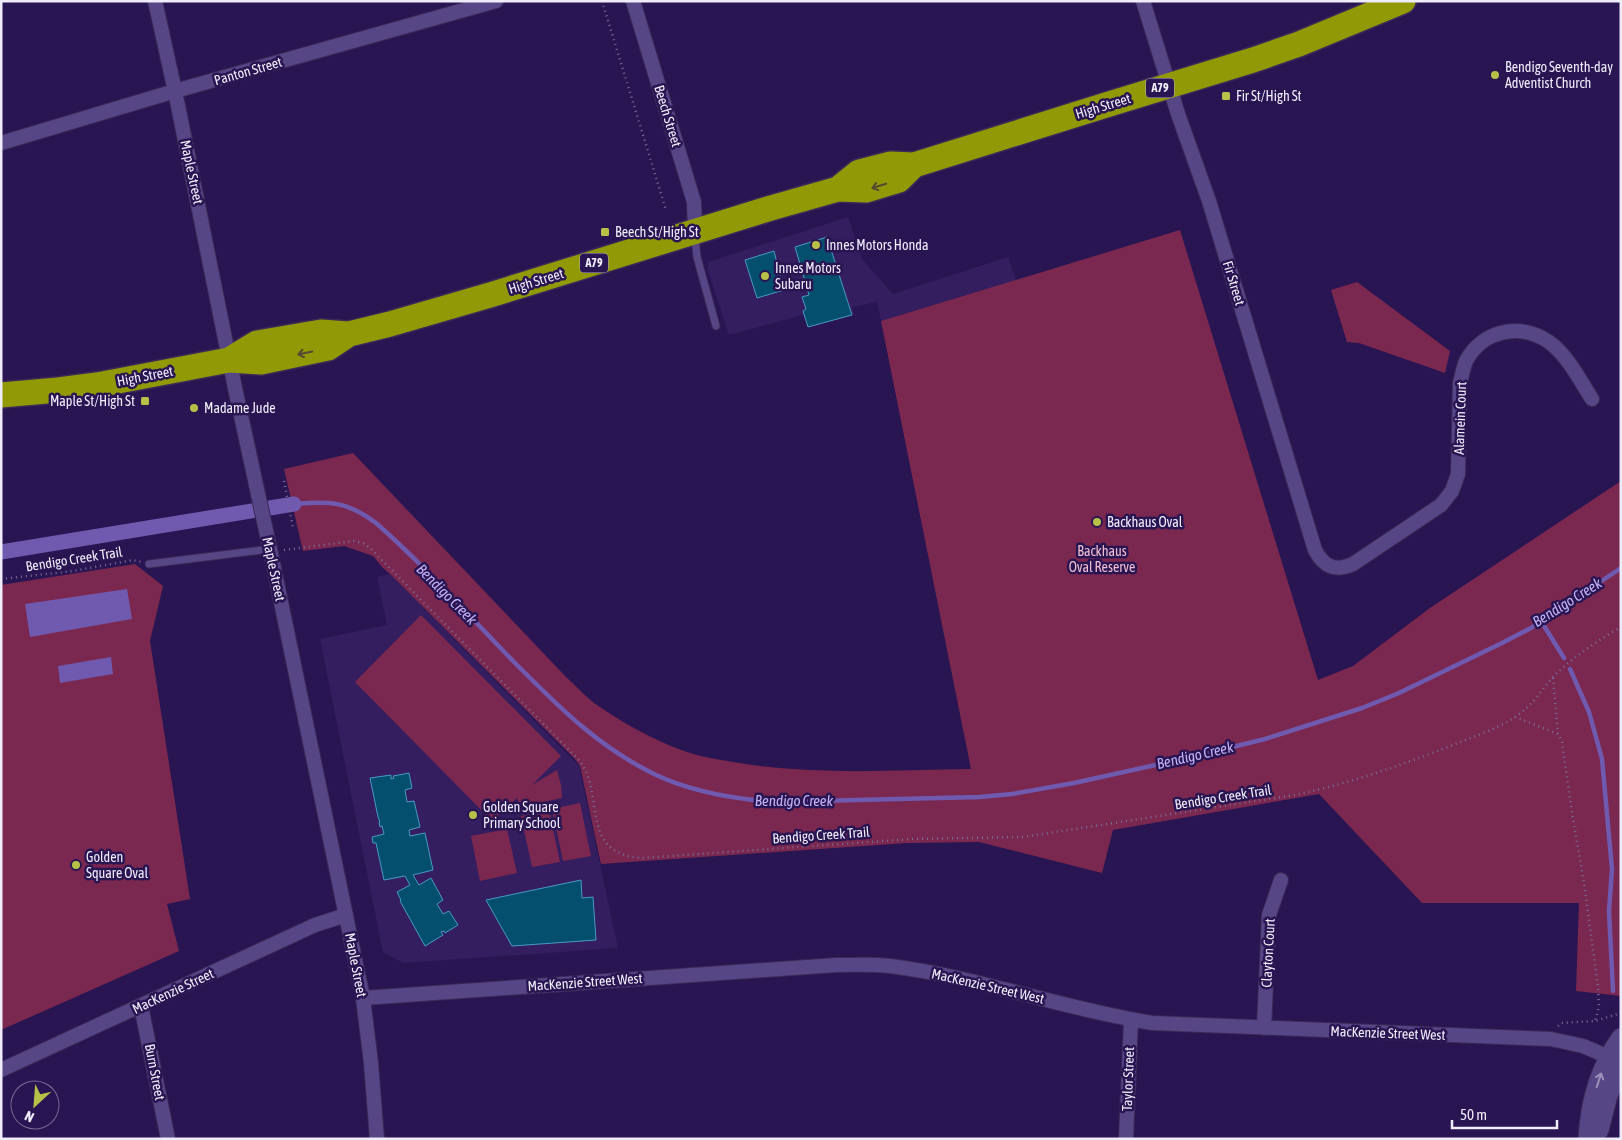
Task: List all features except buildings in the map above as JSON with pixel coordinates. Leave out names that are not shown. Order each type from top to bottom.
[{"type":"highway","name":"High Street","points":[[1,395],[97,385],[229,360],[258,343],[321,332],[349,334],[445,309],[838,189],[866,190],[899,180],[914,165],[1253,60],[1299,44],[1403,1]]},
{"type":"main road","points":[[1597,1139],[1617,1062],[1621,1038]]},
{"type":"main road","points":[[1588,1139],[1594,1096],[1599,1077],[1617,1062]]},
{"type":"street","name":"Maple Street","points":[[155,1],[363,998],[371,1063],[377,1139]]},
{"type":"street","name":"Panton Street","points":[[1,143],[175,91],[496,1]]},
{"type":"street","name":"Beech Street","points":[[633,1],[694,202],[695,232]]},
{"type":"street","name":"Fir Street","points":[[1142,1],[1209,201],[1315,550],[1325,564]]},
{"type":"street","name":"Alamein Court","points":[[1325,564],[1340,568],[1354,564],[1446,500],[1452,491],[1458,474],[1460,383],[1462,372],[1473,351],[1490,338],[1510,331],[1536,334],[1556,347],[1592,399]]},
{"type":"street","name":"Clayton Court","points":[[1264,1028],[1269,914],[1281,880]]},
{"type":"street","name":"MacKenzie Street","points":[[1,1070],[315,925],[346,914]]},
{"type":"street","name":"MacKenzie Street West","points":[[363,998],[816,966],[887,966],[939,974],[1131,1020],[1175,1025],[1558,1040],[1583,1046],[1617,1062]]},
{"type":"street","name":"Burn Street","points":[[141,1006],[168,1139]]},
{"type":"street","name":"Taylor Street","points":[[1126,1139],[1131,1020]]},
{"type":"lane","points":[[695,232],[697,257],[716,326]]},
{"type":"lane","points":[[148,564],[270,549]]},
{"type":"path","points":[[602,1],[666,210]]},
{"type":"path","points":[[284,481],[293,528]]},
{"type":"path","name":"Bendigo Creek Trail","points":[[270,549],[285,550],[354,540],[368,546],[579,760],[587,776],[597,824],[601,834],[613,850],[635,858],[912,839],[1023,837],[1295,795],[1329,787],[1420,758],[1484,733],[1515,717],[1532,704],[1553,677]]},
{"type":"path","name":"Bendigo Creek Trail","points":[[1,579],[73,571],[133,560],[148,564]]},
{"type":"path","points":[[1595,1021],[1599,1007],[1598,987],[1565,756],[1558,734],[1553,677],[1596,642],[1621,627]]},
{"type":"path","points":[[1515,717],[1558,734]]},
{"type":"path","points":[[1558,1040],[1558,1027],[1562,1023],[1595,1021],[1621,1013]]},
{"type":"shaded area","points":[[848,217],[862,259],[893,294],[1008,257],[1016,280],[881,321],[877,302],[852,307],[854,314],[808,327],[803,315],[729,335],[708,271],[708,262]]},
{"type":"shaded area","name":"Golden Square Primary School","points":[[390,574],[579,766],[618,948],[404,963],[383,952],[320,639],[387,625],[377,577]]},
{"type":"shaded area","points":[[127,589],[132,619],[30,637],[25,604]]},
{"type":"shaded area","points":[[111,657],[113,674],[60,683],[58,666]]},
{"type":"green space","name":"Backhaus Oval Reserve","points":[[1180,230],[1318,680],[1353,666],[1430,608],[1621,481],[1621,996],[1576,991],[1579,903],[1422,903],[1319,794],[1113,830],[1102,873],[979,842],[907,843],[601,864],[580,766],[575,759],[373,556],[344,546],[303,551],[284,469],[353,453],[566,677],[594,703],[647,735],[693,754],[762,766],[822,771],[971,769],[881,321]]},
{"type":"green space","points":[[1357,282],[1450,351],[1445,373],[1359,343],[1347,342],[1331,290]]},
{"type":"green space","points":[[135,564],[163,586],[150,641],[190,899],[167,904],[179,951],[1,1030],[1,585]]},
{"type":"green space","points":[[421,615],[561,756],[532,785],[557,770],[562,798],[520,807],[517,798],[492,821],[355,682]]},
{"type":"green space","points":[[580,803],[591,856],[563,861],[552,809]]},
{"type":"green space","points":[[549,810],[560,862],[532,867],[521,816]]},
{"type":"green space","points":[[507,829],[517,873],[480,881],[471,836]]},
{"type":"waterway","name":"Bendigo Creek","points":[[294,504],[337,504],[356,510],[376,523],[563,710],[614,751],[633,763],[683,786],[728,797],[775,802],[980,797],[1012,794],[1074,783],[1265,739],[1362,708],[1399,693],[1531,628],[1621,568]]},
{"type":"waterway","name":"Bendigo Creek","points":[[1,552],[294,504]]},
{"type":"waterway","points":[[1541,621],[1564,658]]},
{"type":"waterway","points":[[1570,669],[1589,712],[1602,759],[1612,869],[1609,911],[1613,991]]},
{"type":"place","name":"Bendigo Seventh-day Adventist Church","points":[[1495,75]]},
{"type":"place","name":"Fir St/High St","points":[[1226,96]]},
{"type":"place","name":"Beech St/High St","points":[[605,232]]},
{"type":"place","name":"Innes Motors Honda","points":[[816,245]]},
{"type":"place","name":"Innes Motors Subaru","points":[[765,276]]},
{"type":"place","name":"Maple St/High St","points":[[145,401]]},
{"type":"place","name":"Madame Jude","points":[[194,408]]},
{"type":"place","name":"Backhaus Oval","points":[[1097,522]]},
{"type":"place","name":"Golden Square Primary School","points":[[473,815]]},
{"type":"place","name":"Golden Square Oval","points":[[76,865]]}]
